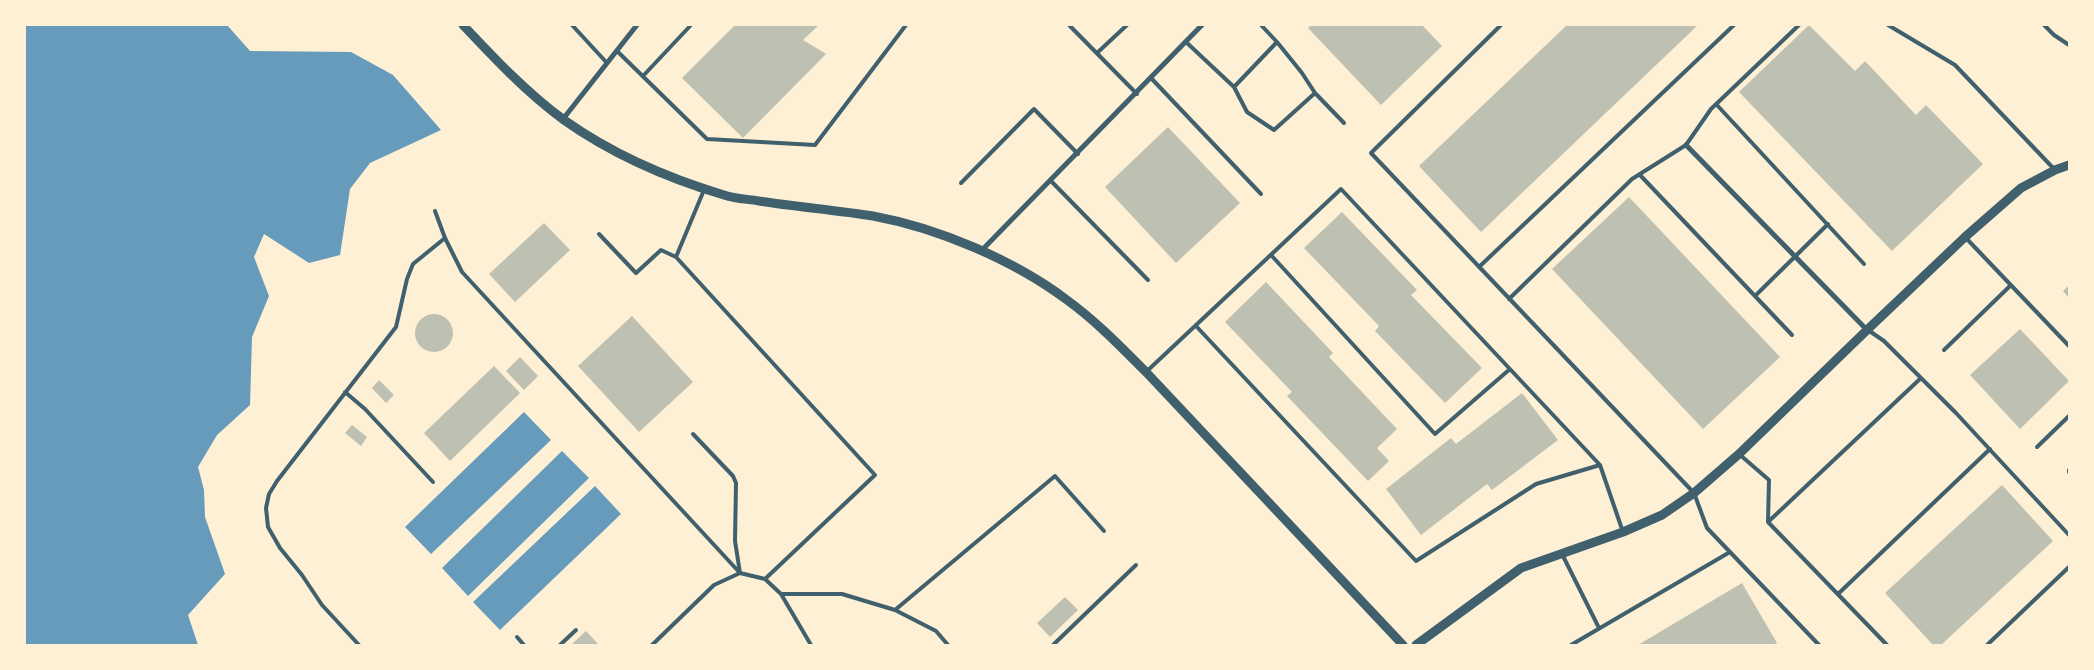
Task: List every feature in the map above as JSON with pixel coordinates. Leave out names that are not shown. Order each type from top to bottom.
[{"type":"street","points":[[463,25],[514,77],[563,119],[603,145],[649,168],[726,196],[838,211],[918,226],[981,252],[1028,275],[1067,300],[1122,348],[1146,372],[1403,645]]},
{"type":"street","points":[[563,119],[637,25]]},
{"type":"street","points":[[981,252],[1137,94],[1202,25]]},
{"type":"street","points":[[1686,145],[1867,330]]},
{"type":"street","points":[[1416,645],[1521,568],[1623,532],[1662,515],[1694,493],[1739,454],[1965,237],[2021,188],[2055,170],[2069,165]]},
{"type":"lane","points":[[572,25],[607,63]]},
{"type":"lane","points":[[643,76],[691,25]]},
{"type":"lane","points":[[617,51],[707,139],[815,145],[906,25]]},
{"type":"lane","points":[[1069,25],[1137,94]]},
{"type":"lane","points":[[1097,54],[1127,25]]},
{"type":"lane","points":[[1261,25],[1302,73],[1315,93],[1344,123]]},
{"type":"lane","points":[[1501,25],[1371,153],[1694,493],[1707,528],[1819,645]]},
{"type":"lane","points":[[1479,267],[1734,25]]},
{"type":"lane","points":[[1509,299],[1632,179],[1686,145],[1716,104],[1799,25]]},
{"type":"lane","points":[[1888,25],[1955,65],[2055,170]]},
{"type":"lane","points":[[2044,25],[2054,35],[2069,45]]},
{"type":"lane","points":[[1186,42],[1234,87],[1247,112],[1274,130],[1315,93]]},
{"type":"lane","points":[[1234,87],[1277,42]]},
{"type":"lane","points":[[1152,78],[1261,194]]},
{"type":"lane","points":[[1716,104],[1864,264]]},
{"type":"lane","points":[[961,183],[1034,109],[1078,154]]},
{"type":"lane","points":[[1640,174],[1792,335]]},
{"type":"lane","points":[[1051,181],[1148,280]]},
{"type":"lane","points":[[676,257],[704,188]]},
{"type":"lane","points":[[1146,372],[1341,189],[1600,465],[1623,532]]},
{"type":"lane","points":[[435,211],[445,238],[462,272],[740,573],[765,579],[780,594],[811,645]]},
{"type":"lane","points":[[1755,296],[1796,258],[1828,224]]},
{"type":"lane","points":[[599,234],[636,273],[661,250],[676,257],[875,475],[765,579]]},
{"type":"lane","points":[[1965,237],[2069,346]]},
{"type":"lane","points":[[359,645],[322,605],[302,575],[280,548],[268,527],[266,508],[269,494],[276,481],[396,327],[407,279],[413,264],[445,238]]},
{"type":"lane","points":[[1271,255],[1435,434],[1510,369]]},
{"type":"lane","points":[[1944,350],[2011,285]]},
{"type":"lane","points":[[1196,326],[1416,561],[1536,484],[1600,465]]},
{"type":"lane","points":[[1867,330],[1884,341],[1990,448],[2069,535]]},
{"type":"lane","points":[[1768,522],[1921,378]]},
{"type":"lane","points":[[345,392],[364,409],[433,482]]},
{"type":"lane","points":[[2037,447],[2069,416]]},
{"type":"lane","points":[[693,434],[733,476],[736,483],[735,541],[740,573]]},
{"type":"lane","points":[[1838,594],[1990,448]]},
{"type":"lane","points":[[1739,454],[1769,480],[1768,522],[1887,645]]},
{"type":"lane","points":[[895,610],[1055,476],[1104,531]]},
{"type":"lane","points":[[1571,645],[1730,552]]},
{"type":"lane","points":[[1562,553],[1599,628]]},
{"type":"lane","points":[[1052,645],[1136,565]]},
{"type":"lane","points":[[1987,645],[2069,567]]},
{"type":"lane","points":[[652,645],[714,585],[740,573]]},
{"type":"lane","points":[[780,594],[842,594],[895,610],[936,631],[948,645]]},
{"type":"lane","points":[[560,645],[576,630]]},
{"type":"lane","points":[[517,637],[524,645]]},
{"type":"water","points":[[25,25],[227,25],[250,51],[351,52],[393,75],[441,130],[370,163],[350,189],[340,255],[309,263],[264,234],[254,257],[269,296],[252,337],[250,405],[217,435],[198,467],[204,490],[205,517],[225,574],[188,615],[198,645],[25,645]]},
{"type":"water","points":[[524,412],[551,440],[431,554],[405,527]]},
{"type":"water","points":[[562,451],[589,478],[468,596],[442,568]]},
{"type":"water","points":[[595,486],[621,514],[500,630],[473,602]]},
{"type":"building","points":[[735,25],[819,25],[803,40],[826,54],[743,138],[682,78]]},
{"type":"building","points":[[1311,25],[1422,25],[1442,46],[1381,105],[1308,28]]},
{"type":"building","points":[[1567,25],[1698,25],[1481,232],[1419,166]]},
{"type":"building","points":[[1809,25],[1855,71],[1865,61],[1916,115],[1926,105],[1983,164],[1892,251],[1739,92]]},
{"type":"building","points":[[1168,127],[1240,203],[1176,263],[1105,187]]},
{"type":"building","points":[[1629,197],[1780,357],[1703,429],[1552,269]]},
{"type":"building","points":[[1342,212],[1417,290],[1411,295],[1482,368],[1445,403],[1375,331],[1379,326],[1304,248]]},
{"type":"building","points":[[544,223],[570,250],[515,302],[489,274]]},
{"type":"building","points":[[1266,282],[1333,353],[1329,357],[1397,429],[1377,448],[1389,461],[1368,481],[1287,396],[1292,392],[1225,322]]},
{"type":"building","points":[[2069,285],[2069,298],[2063,291]]},
{"type":"building","points":[[434,314],[448,319],[453,333],[448,347],[434,352],[420,347],[415,333],[420,319]]},
{"type":"building","points":[[632,316],[693,382],[639,432],[578,366]]},
{"type":"building","points":[[2020,329],[2069,381],[2020,429],[1970,375]]},
{"type":"building","points":[[520,357],[538,376],[524,390],[506,371]]},
{"type":"building","points":[[494,366],[520,393],[450,461],[424,433]]},
{"type":"building","points":[[379,380],[394,395],[386,403],[372,388]]},
{"type":"building","points":[[1522,393],[1558,440],[1492,490],[1487,484],[1421,535],[1386,489],[1451,438],[1456,444]]},
{"type":"building","points":[[352,425],[367,437],[361,446],[345,433]]},
{"type":"building","points":[[2002,485],[2053,541],[1941,645],[1933,645],[1885,593]]},
{"type":"building","points":[[1742,583],[1777,643],[1774,645],[1638,645]]},
{"type":"building","points":[[1065,597],[1078,610],[1050,637],[1037,623]]},
{"type":"building","points":[[586,631],[599,645],[572,644]]}]
